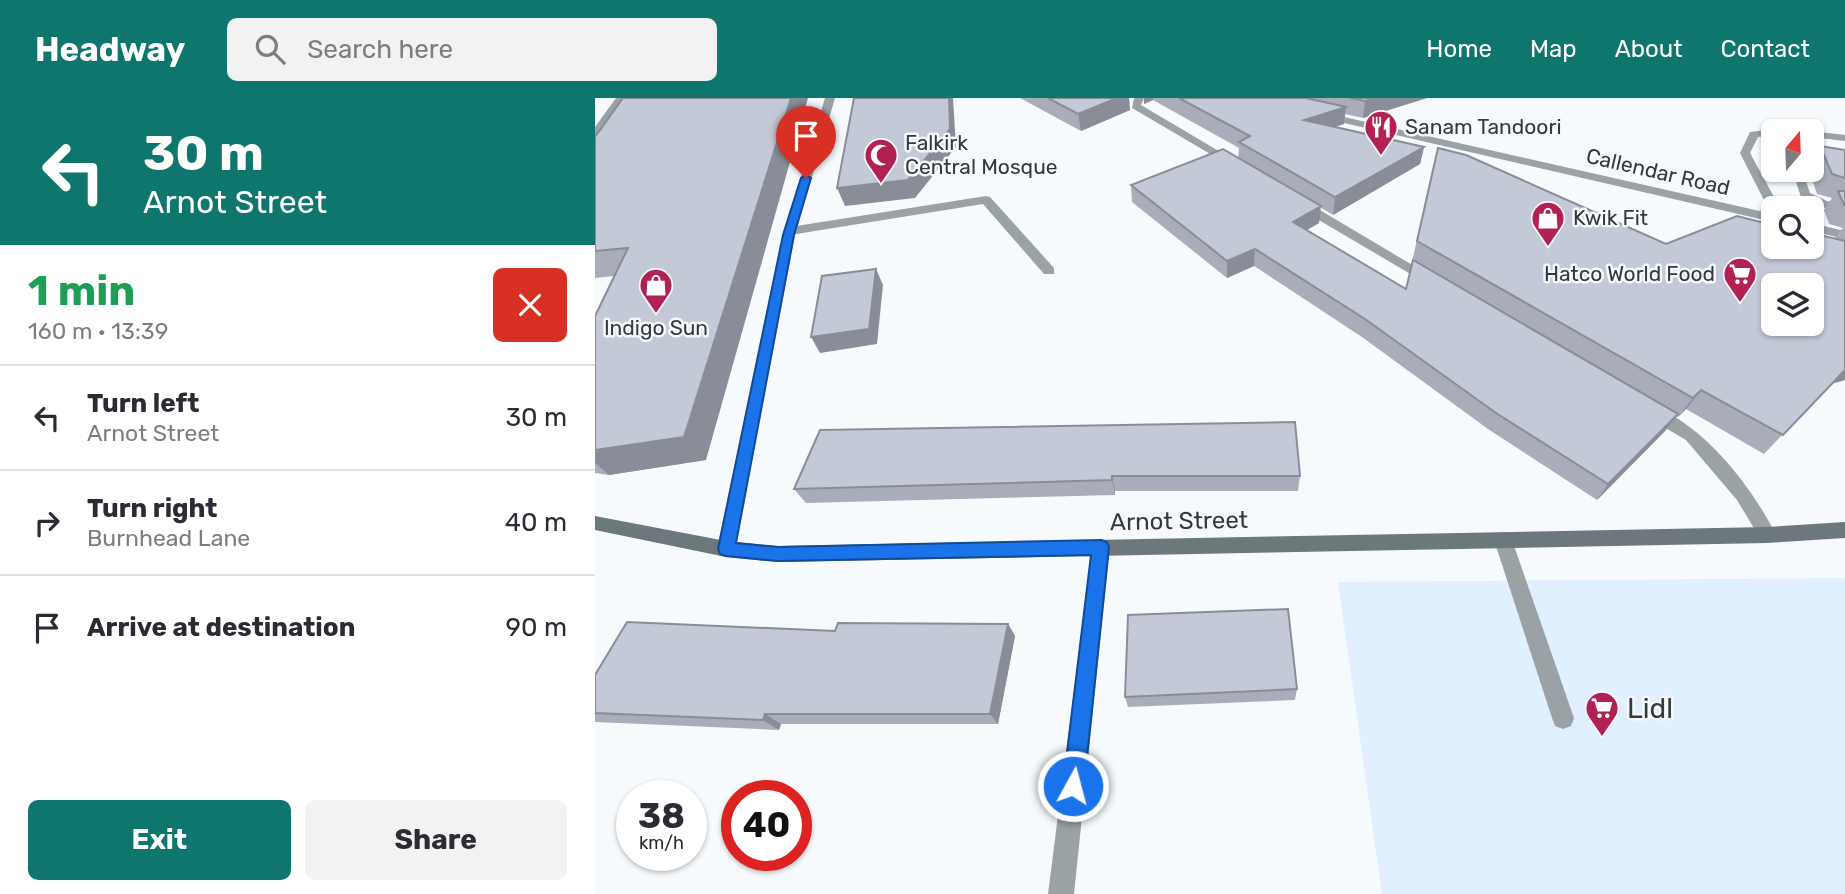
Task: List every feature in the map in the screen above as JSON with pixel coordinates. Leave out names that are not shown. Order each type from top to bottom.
[{"type":"main road","name":"Arnot Street","points":[[595,523],[726,549],[778,554],[1767,535],[1845,530]]},
{"type":"street","points":[[595,134],[621,98]]},
{"type":"street","points":[[726,549],[790,231],[829,98]]},
{"type":"street","points":[[1137,102],[1243,169]]},
{"type":"street","name":"Callendar Road","points":[[1316,113],[1761,215]]},
{"type":"street","points":[[1761,133],[1754,134],[1745,153],[1768,196]]},
{"type":"street","points":[[1824,136],[1845,138]]},
{"type":"street","points":[[1824,155],[1845,158]]},
{"type":"street","points":[[1801,182],[1805,195],[1824,204],[1845,207]]},
{"type":"street","points":[[1290,197],[1444,288]]},
{"type":"street","points":[[790,231],[986,200],[1049,271]]},
{"type":"street","points":[[1824,230],[1845,235]]},
{"type":"street","points":[[1633,401],[1692,436],[1743,495],[1767,535]]},
{"type":"street","points":[[1503,540],[1563,718]]},
{"type":"street","points":[[1061,894],[1101,547]]},
{"type":"shaded area","name":"Lidl","points":[[1845,578],[1845,894],[1382,894],[1338,582]]},
{"type":"building","points":[[623,98],[791,98],[684,437],[595,450],[595,316],[628,248],[595,251],[595,137]]},
{"type":"building","points":[[854,98],[949,98],[950,129],[908,180],[837,188]]},
{"type":"building","points":[[1048,98],[1117,98],[1078,114]]},
{"type":"building","points":[[1179,98],[1306,98],[1346,107],[1304,120],[1424,147],[1335,197],[1239,142],[1250,136]]},
{"type":"building","points":[[1350,98],[1376,98],[1365,101]]},
{"type":"building","points":[[1824,147],[1845,150],[1845,178],[1832,174],[1824,155]]},
{"type":"building","points":[[1438,148],[1466,155],[1666,244],[1737,216],[1761,222],[1761,259],[1824,259],[1824,236],[1845,241],[1845,370],[1783,435],[1701,390],[1693,398],[1417,241]]},
{"type":"building","points":[[1223,149],[1321,206],[1293,222],[1406,289],[1413,260],[1678,414],[1608,484],[1496,413],[1365,319],[1255,249],[1227,261],[1131,185]]},
{"type":"building","points":[[1838,191],[1845,191],[1845,205],[1844,205]]},
{"type":"building","points":[[876,269],[869,329],[811,337],[822,276]]},
{"type":"building","points":[[1295,422],[1300,476],[1112,476],[1112,480],[794,489],[820,430]]},
{"type":"building","points":[[1288,609],[1297,689],[1125,697],[1128,615]]},
{"type":"building","points":[[627,622],[835,631],[838,623],[1008,624],[990,714],[765,714],[763,720],[595,713],[595,675]]},
{"type":"place","name":"Sanam Tandoori","points":[[1381,157]]},
{"type":"place","name":"Falkirk Central Mosque","points":[[881,185]]},
{"type":"place","name":"Kwik Fit","points":[[1548,248]]},
{"type":"place","name":"Hatco World Food","points":[[1740,304]]},
{"type":"place","name":"Indigo Sun","points":[[656,315]]},
{"type":"place","name":"Lidl","points":[[1602,738]]},
{"type":"route","points":[[806,178],[789,235],[726,549],[778,554],[1101,547],[1073,786]]}]
